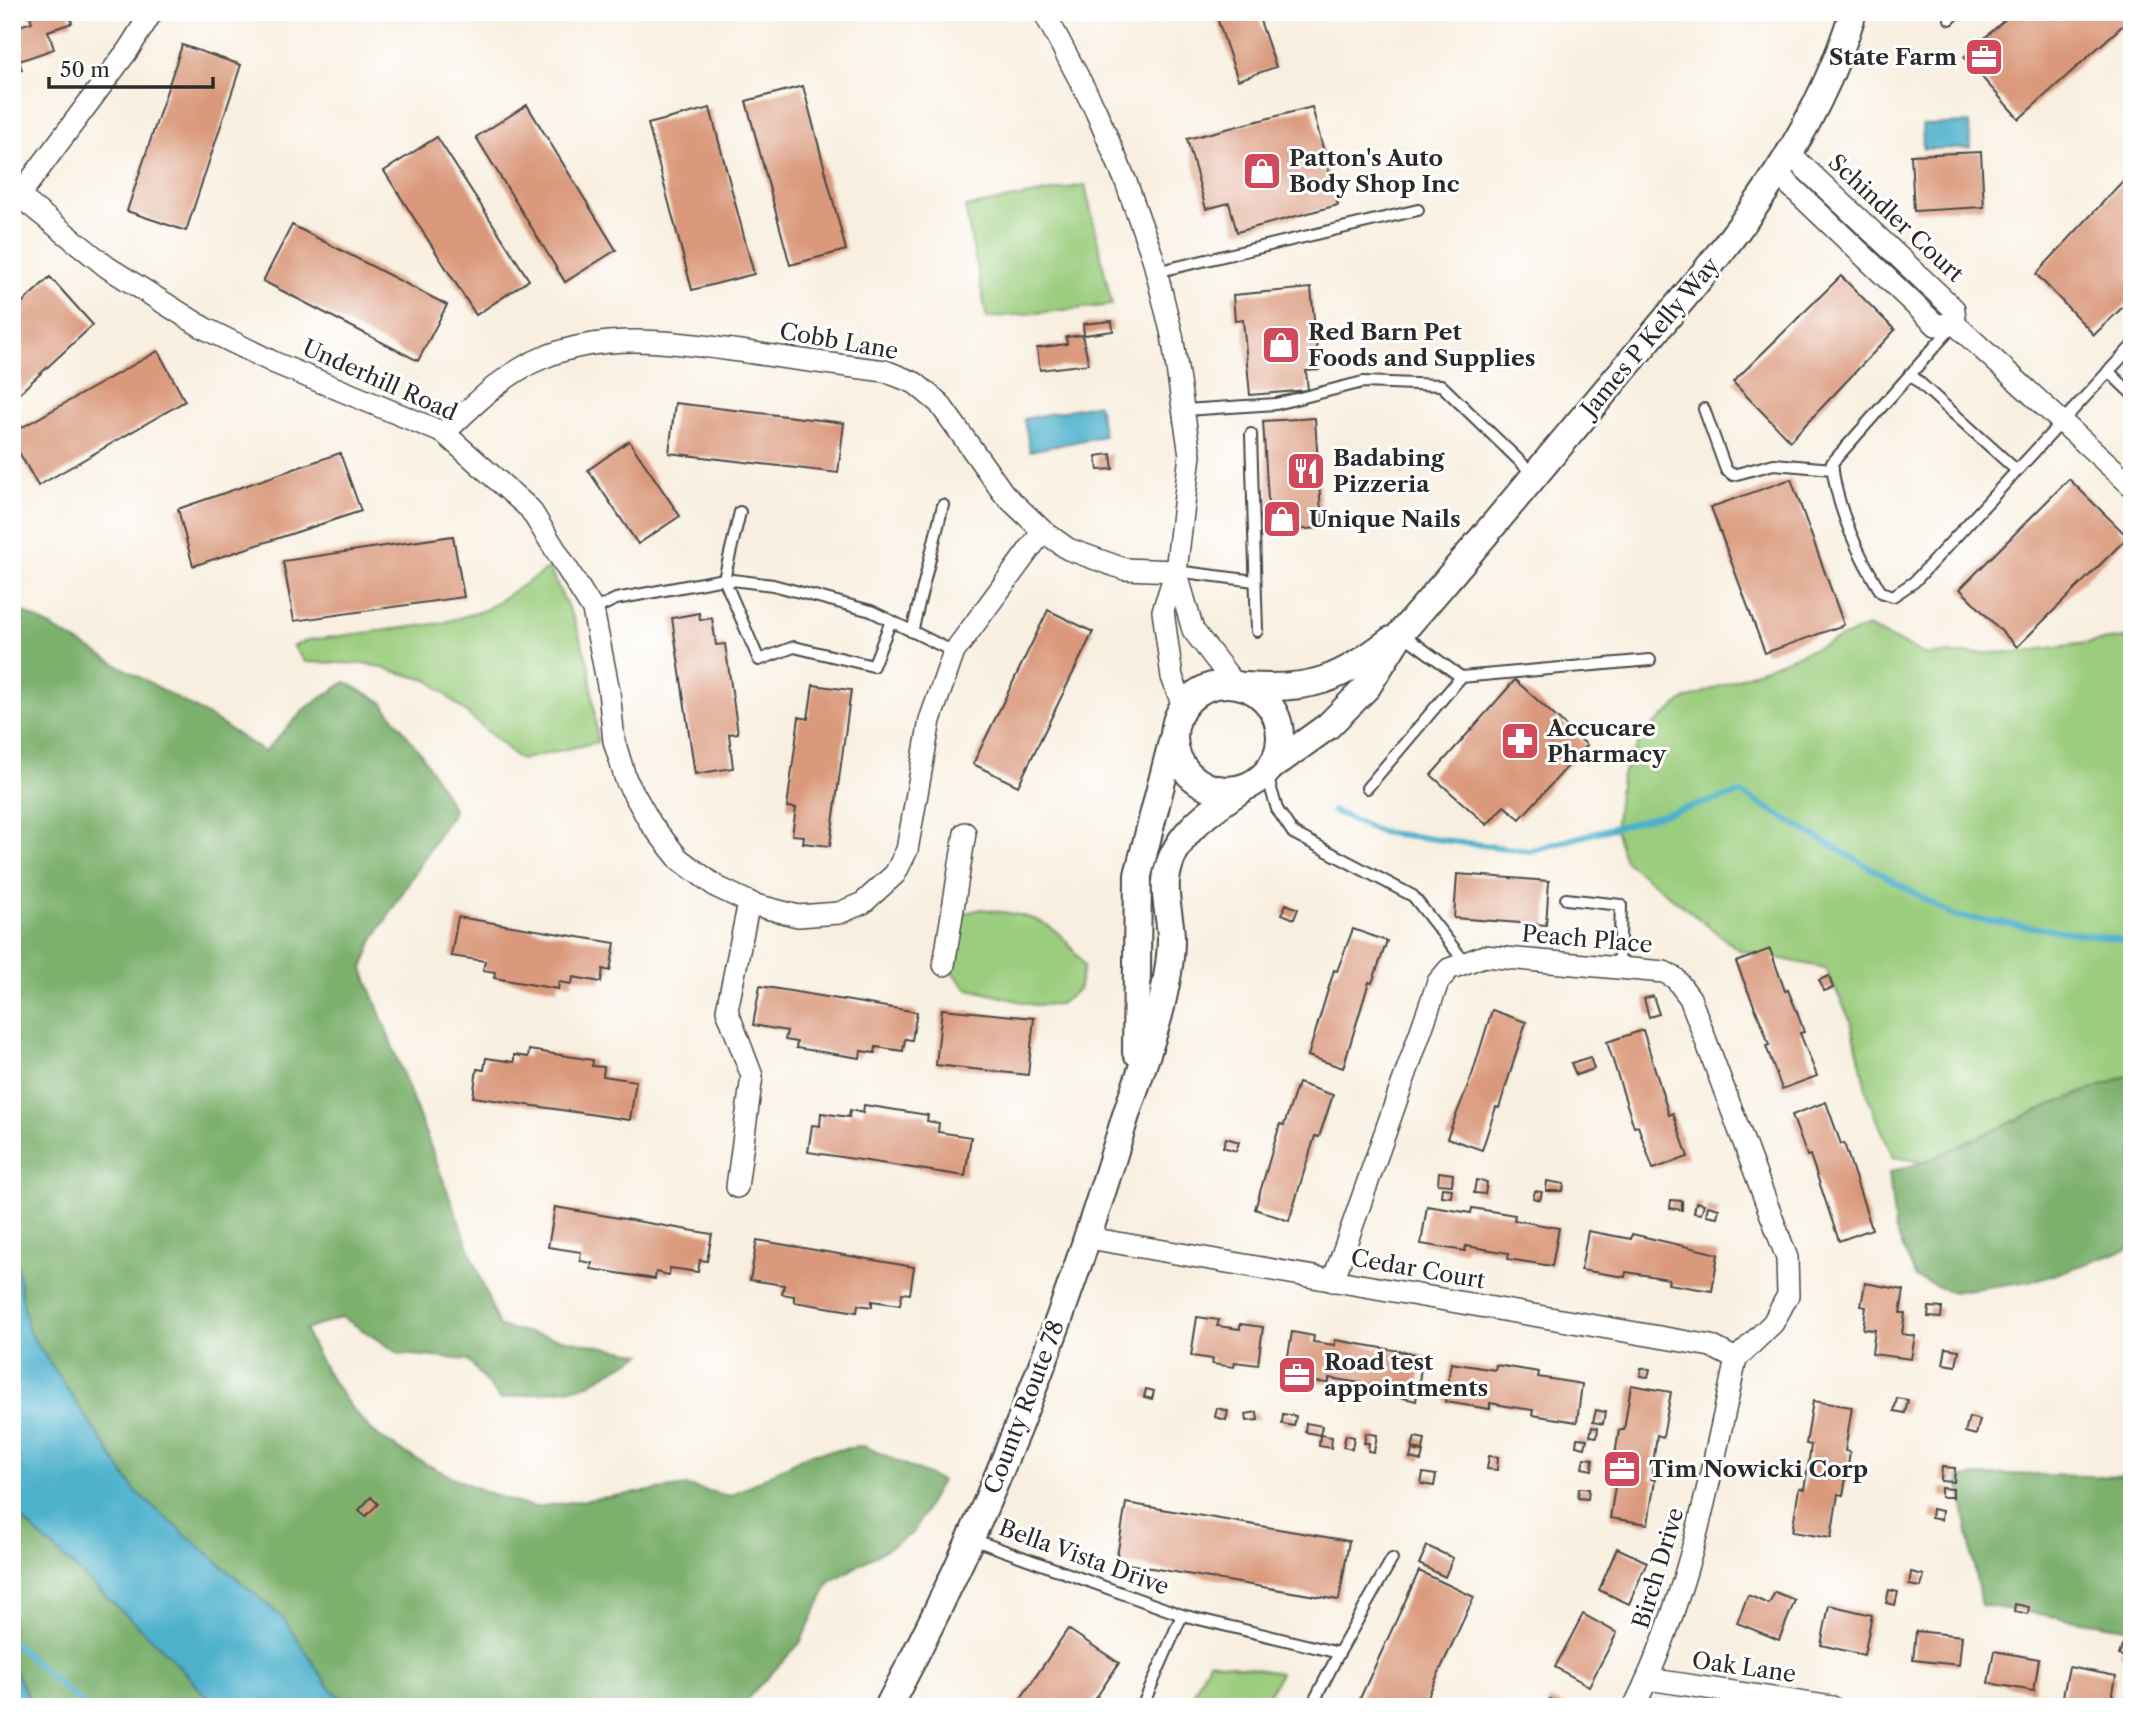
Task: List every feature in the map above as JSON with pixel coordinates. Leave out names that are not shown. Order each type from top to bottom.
[{"type":"street","points":[[16,200],[128,50],[152,12]]},
{"type":"street","points":[[1044,12],[1112,145],[1156,272],[1172,335],[1190,455],[1176,571],[1163,611],[1172,677],[1183,706]]},
{"type":"street","name":"James P Kelly Way","points":[[1261,775],[1328,726],[1367,687],[1401,633],[1718,256],[1785,165],[1812,113],[1853,12]]},
{"type":"street","points":[[1785,165],[1936,325],[1955,324],[2132,486]]},
{"type":"street","name":"Underhill Road","points":[[16,200],[107,267],[204,328],[275,363],[444,433],[530,509],[593,610],[609,691],[614,741],[626,780],[651,824],[679,859],[718,887],[749,902],[798,916],[839,913],[863,903],[895,874],[907,850],[930,720],[954,652],[1043,531]]},
{"type":"street","name":"Cobb Lane","points":[[444,433],[501,380],[541,358],[583,345],[616,341],[674,342],[886,371],[915,383],[939,403],[1004,494],[1043,531],[1068,549],[1124,569],[1176,571]]},
{"type":"street","points":[[1176,571],[1193,630],[1239,685],[1270,705],[1278,720],[1278,752],[1261,775],[1228,790],[1212,788],[1197,781],[1181,762],[1173,738],[1183,706],[1205,688],[1239,685]]},
{"type":"street","name":"James P Kelly Way","points":[[1239,685],[1301,686],[1336,677],[1401,633]]},
{"type":"street","name":"County Route 78","points":[[1131,1096],[1138,1033],[1138,875],[1143,845],[1167,772],[1173,738]]},
{"type":"street","name":"County Route 78","points":[[888,1707],[972,1539],[1089,1238],[1160,1009],[1169,965],[1171,938],[1165,882],[1169,866],[1178,845],[1194,825],[1261,775]]},
{"type":"street","points":[[944,965],[965,833]]},
{"type":"street","points":[[737,1187],[752,1076],[727,1010],[749,902]]},
{"type":"street","name":"Peach Place","points":[[1464,961],[1484,956],[1664,972],[1685,989],[1787,1258],[1788,1295],[1773,1323],[1736,1359]]},
{"type":"street","points":[[1333,1281],[1438,982],[1449,969],[1464,961]]},
{"type":"street","name":"Cedar Court","points":[[1089,1238],[1711,1346],[1736,1359]]},
{"type":"street","name":"Birch Drive","points":[[1634,1707],[1648,1679],[1695,1551],[1736,1359]]},
{"type":"street","name":"Oak Lane","points":[[1648,1679],[1832,1707]]},
{"type":"lane","points":[[1156,272],[1418,210]]},
{"type":"lane","points":[[1955,324],[1832,463],[1834,484],[1868,570],[1881,592],[1893,596],[1914,582],[2132,346]]},
{"type":"lane","points":[[2108,372],[2132,394]]},
{"type":"lane","points":[[1910,374],[2015,470]]},
{"type":"lane","points":[[1185,410],[1276,404],[1363,382],[1441,385],[1534,475]]},
{"type":"lane","points":[[1704,409],[1726,470],[1732,475],[1774,464],[1833,469]]},
{"type":"lane","points":[[1251,434],[1257,631]]},
{"type":"lane","points":[[912,632],[943,505]]},
{"type":"lane","points":[[740,512],[724,579],[760,660],[794,647],[873,666],[891,621]]},
{"type":"lane","points":[[1176,571],[1255,581]]},
{"type":"lane","points":[[593,610],[616,599],[724,579],[773,586],[834,600],[891,621],[954,652]]},
{"type":"lane","points":[[1401,633],[1461,677],[1650,660]]},
{"type":"lane","points":[[1367,789],[1461,677]]},
{"type":"lane","points":[[1261,775],[1277,809],[1292,832],[1413,895],[1464,961]]},
{"type":"lane","points":[[1566,899],[1621,905],[1619,967]]},
{"type":"lane","name":"Bella Vista Drive","points":[[972,1539],[1182,1615],[1339,1653]]},
{"type":"lane","points":[[1311,1707],[1392,1559]]},
{"type":"lane","name":"Bella Vista Drive","points":[[1142,1707],[1182,1615]]},
{"type":"green space","points":[[1085,185],[1112,305],[987,318],[965,207]]},
{"type":"green space","points":[[549,568],[574,620],[589,665],[598,742],[520,760],[430,681],[368,664],[305,662],[293,646],[309,640],[442,623],[485,610]]},
{"type":"green space","points":[[12,605],[212,718],[264,752],[305,709],[345,682],[381,701],[422,755],[454,810],[372,942],[363,969],[499,1327],[642,1354],[585,1386],[500,1399],[468,1360],[400,1354],[342,1317],[305,1330],[335,1384],[364,1423],[388,1442],[452,1477],[499,1497],[535,1507],[687,1486],[730,1496],[809,1454],[864,1446],[941,1481],[913,1533],[829,1583],[800,1643],[740,1707],[12,1707]]},
{"type":"green space","points":[[1868,627],[1926,655],[2019,652],[2132,637],[2132,1074],[2043,1108],[1924,1162],[1893,1157],[1869,1100],[1851,1021],[1825,968],[1739,950],[1625,861],[1615,829],[1621,777],[1644,733],[1682,701]]},
{"type":"green space","points":[[981,909],[1016,914],[1042,922],[1063,938],[1084,966],[1078,990],[1060,1004],[1034,1005],[966,988],[941,959],[958,915]]},
{"type":"green space","points":[[2132,1074],[2132,1248],[2038,1280],[1951,1292],[1916,1278],[1895,1229],[1889,1172],[1924,1162],[2043,1108]]},
{"type":"green space","points":[[2007,1474],[2132,1477],[2132,1629],[1981,1605],[1958,1478]]},
{"type":"green space","points":[[1209,1661],[1280,1673],[1263,1707],[1187,1707]]},
{"type":"water","points":[[1969,123],[1970,148],[1923,149],[1922,125]]},
{"type":"water","points":[[1098,404],[1104,436],[1030,451],[1024,419]]},
{"type":"water","points":[[12,1237],[28,1330],[136,1492],[284,1619],[328,1685],[349,1707],[216,1707],[166,1652],[12,1510]]},
{"type":"water","points":[[12,1667],[28,1696],[20,1707],[12,1707]]},
{"type":"building","points":[[29,12],[69,12],[72,23],[48,31],[54,49],[19,61],[22,70],[12,73],[12,17],[16,16],[19,26],[32,22]]},
{"type":"building","points":[[1215,12],[1257,12],[1276,67],[1238,80]]},
{"type":"building","points":[[2013,12],[2132,12],[2132,17],[2019,119],[1964,57]]},
{"type":"building","points":[[182,45],[241,65],[186,231],[127,211]]},
{"type":"building","points":[[803,86],[846,250],[790,265],[746,101]]},
{"type":"building","points":[[527,105],[616,250],[565,282],[476,137]]},
{"type":"building","name":"Patton's Auto Body Shop Inc","points":[[1312,107],[1338,205],[1237,232],[1229,203],[1206,209],[1187,139]]},
{"type":"building","points":[[710,108],[754,274],[692,290],[648,124]]},
{"type":"building","points":[[437,137],[529,280],[476,315],[384,171]]},
{"type":"building","points":[[1981,152],[1984,207],[1914,211],[1911,155]]},
{"type":"building","points":[[2132,171],[2132,298],[2094,335],[2036,274]]},
{"type":"building","points":[[292,225],[447,305],[418,361],[263,281]]},
{"type":"building","points":[[1841,276],[1895,330],[1790,441],[1733,382]]},
{"type":"building","points":[[50,277],[93,325],[12,400],[12,312]]},
{"type":"building","name":"Red Barn Pet Foods and Supplies","points":[[1311,288],[1319,370],[1306,371],[1308,390],[1250,395],[1243,320],[1235,321],[1233,295]]},
{"type":"building","points":[[1112,321],[1113,331],[1084,335],[1083,324]]},
{"type":"building","points":[[1082,335],[1089,364],[1040,370],[1037,348],[1067,344],[1066,337]]},
{"type":"building","points":[[158,351],[185,401],[38,486],[12,440],[12,433]]},
{"type":"building","points":[[675,403],[844,423],[838,473],[669,453]]},
{"type":"building","points":[[1315,418],[1322,528],[1270,531],[1263,421]]},
{"type":"building","points":[[629,441],[680,516],[638,544],[588,470]]},
{"type":"building","points":[[340,453],[361,511],[193,566],[178,509]]},
{"type":"building","points":[[1111,454],[1113,469],[1098,470],[1096,456]]},
{"type":"building","points":[[1791,479],[1844,625],[1765,653],[1711,507]]},
{"type":"building","points":[[2069,479],[2128,537],[2017,647],[1960,589]]},
{"type":"building","points":[[453,536],[464,597],[294,621],[283,561]]},
{"type":"building","points":[[1048,610],[1093,632],[1018,786],[973,764]]},
{"type":"building","points":[[699,613],[700,620],[712,618],[716,645],[725,644],[738,733],[729,734],[733,768],[695,774],[672,618]]},
{"type":"building","points":[[1515,680],[1587,745],[1520,819],[1504,806],[1487,825],[1431,775]]},
{"type":"building","points":[[813,685],[851,690],[830,846],[803,843],[804,836],[792,835],[796,808],[787,807],[799,717],[808,719]]},
{"type":"building","points":[[1457,874],[1549,881],[1546,925],[1454,918]]},
{"type":"building","points":[[1286,904],[1298,909],[1294,919],[1282,914]]},
{"type":"building","points":[[458,917],[615,943],[610,971],[603,969],[601,982],[573,977],[572,984],[559,982],[558,989],[494,978],[495,972],[483,970],[485,961],[451,956]]},
{"type":"building","points":[[1353,929],[1387,941],[1372,983],[1369,982],[1343,1068],[1308,1056],[1334,970],[1337,971]]},
{"type":"building","points":[[1770,949],[1785,991],[1788,990],[1797,1012],[1804,1032],[1800,1033],[1817,1076],[1782,1089],[1766,1046],[1769,1045],[1762,1025],[1736,962]]},
{"type":"building","points":[[1829,976],[1833,988],[1824,991],[1819,980]]},
{"type":"building","points":[[760,986],[917,1012],[912,1040],[905,1039],[903,1051],[876,1047],[875,1053],[861,1051],[860,1058],[796,1048],[797,1042],[785,1040],[787,1031],[753,1025]]},
{"type":"building","points":[[1653,996],[1659,1014],[1649,1017],[1644,999]]},
{"type":"building","points":[[942,1009],[1034,1018],[1028,1075],[936,1065]]},
{"type":"building","points":[[1492,1010],[1526,1022],[1499,1108],[1496,1107],[1482,1150],[1447,1138],[1472,1075]]},
{"type":"building","points":[[1643,1030],[1669,1115],[1673,1113],[1688,1157],[1653,1169],[1638,1126],[1634,1127],[1607,1042]]},
{"type":"building","points":[[529,1050],[593,1060],[592,1066],[604,1067],[603,1076],[636,1081],[630,1120],[473,1097],[477,1069],[484,1070],[486,1058],[514,1062],[514,1055],[528,1057]]},
{"type":"building","points":[[1590,1057],[1594,1069],[1576,1075],[1571,1063]]},
{"type":"building","points":[[1298,1083],[1333,1095],[1319,1137],[1315,1136],[1289,1221],[1255,1209],[1280,1124],[1284,1125]]},
{"type":"building","points":[[1826,1102],[1841,1144],[1844,1143],[1872,1229],[1839,1241],[1810,1155],[1807,1156],[1792,1115]]},
{"type":"building","points":[[864,1105],[928,1115],[927,1121],[939,1123],[938,1132],[971,1137],[965,1176],[808,1152],[812,1125],[820,1126],[821,1113],[849,1117],[850,1110],[863,1113]]},
{"type":"building","points":[[1226,1138],[1239,1142],[1236,1151],[1223,1147]]},
{"type":"building","points":[[1439,1172],[1453,1174],[1452,1185],[1438,1184]]},
{"type":"building","points":[[1476,1180],[1487,1182],[1485,1194],[1474,1193]]},
{"type":"building","points":[[1547,1181],[1564,1184],[1563,1191],[1546,1191]]},
{"type":"building","points":[[1442,1188],[1452,1189],[1451,1197],[1441,1196]]},
{"type":"building","points":[[1535,1191],[1542,1192],[1540,1200],[1533,1198]]},
{"type":"building","points":[[1671,1200],[1682,1201],[1682,1210],[1670,1208]]},
{"type":"building","points":[[1696,1202],[1704,1204],[1701,1214],[1694,1213]]},
{"type":"building","points":[[1427,1206],[1471,1213],[1472,1208],[1515,1215],[1514,1220],[1559,1228],[1552,1266],[1508,1259],[1509,1253],[1466,1246],[1465,1251],[1421,1244]]},
{"type":"building","points":[[1708,1206],[1719,1209],[1717,1217],[1706,1215]]},
{"type":"building","points":[[555,1207],[712,1234],[707,1261],[700,1260],[698,1272],[670,1268],[669,1275],[656,1272],[655,1279],[591,1269],[592,1263],[580,1261],[581,1252],[548,1247]]},
{"type":"building","points":[[1588,1231],[1631,1239],[1632,1234],[1718,1254],[1712,1291],[1668,1284],[1669,1279],[1626,1272],[1625,1277],[1581,1270]]},
{"type":"building","points":[[757,1240],[914,1267],[910,1294],[902,1293],[900,1305],[872,1301],[872,1307],[858,1305],[857,1312],[794,1302],[794,1296],[782,1294],[784,1285],[750,1280]]},
{"type":"building","points":[[1865,1283],[1904,1290],[1900,1313],[1905,1313],[1902,1334],[1915,1336],[1911,1359],[1872,1354],[1875,1330],[1863,1329],[1866,1307],[1861,1306]]},
{"type":"building","points":[[1929,1307],[1942,1308],[1941,1318],[1928,1317]]},
{"type":"building","points":[[1197,1317],[1219,1320],[1217,1326],[1240,1329],[1240,1324],[1263,1327],[1258,1365],[1235,1362],[1234,1367],[1212,1364],[1213,1359],[1191,1356]]},
{"type":"building","points":[[1292,1332],[1314,1336],[1313,1342],[1335,1345],[1335,1340],[1423,1355],[1416,1401],[1372,1390],[1373,1385],[1329,1378],[1329,1383],[1284,1380]]},
{"type":"building","points":[[1946,1348],[1959,1350],[1956,1366],[1943,1364]]},
{"type":"building","points":[[1451,1363],[1495,1370],[1496,1365],[1539,1372],[1538,1377],[1582,1384],[1577,1422],[1532,1415],[1533,1410],[1490,1403],[1490,1409],[1445,1402]]},
{"type":"building","points":[[1641,1368],[1650,1369],[1648,1377],[1640,1376]]},
{"type":"building","points":[[1631,1385],[1671,1392],[1663,1437],[1657,1435],[1651,1479],[1655,1480],[1648,1524],[1610,1518],[1617,1474],[1612,1473],[1619,1430],[1624,1430]]},
{"type":"building","points":[[1146,1389],[1154,1391],[1152,1399],[1144,1397]]},
{"type":"building","points":[[1897,1398],[1908,1400],[1905,1413],[1894,1411]]},
{"type":"building","points":[[1813,1401],[1852,1407],[1845,1451],[1850,1452],[1847,1473],[1843,1495],[1838,1494],[1831,1538],[1792,1532],[1799,1488],[1804,1489],[1808,1467],[1811,1445],[1806,1444]]},
{"type":"building","points":[[1217,1408],[1228,1411],[1226,1420],[1215,1417]]},
{"type":"building","points":[[1596,1410],[1605,1412],[1603,1424],[1593,1422]]},
{"type":"building","points":[[1257,1412],[1258,1420],[1247,1421],[1246,1414]]},
{"type":"building","points":[[1283,1414],[1296,1416],[1294,1426],[1282,1424]]},
{"type":"building","points":[[1969,1417],[1980,1420],[1976,1435],[1965,1432]]},
{"type":"building","points":[[1306,1423],[1322,1426],[1320,1435],[1305,1432]]},
{"type":"building","points":[[1592,1427],[1598,1428],[1597,1437],[1590,1436]]},
{"type":"building","points":[[1366,1433],[1377,1435],[1374,1452],[1368,1451],[1369,1443],[1364,1443]]},
{"type":"building","points":[[1320,1435],[1332,1437],[1331,1448],[1319,1446]]},
{"type":"building","points":[[1346,1435],[1354,1437],[1352,1449],[1343,1447]]},
{"type":"building","points":[[1415,1437],[1425,1439],[1423,1450],[1412,1448]]},
{"type":"building","points":[[1577,1438],[1587,1439],[1585,1448],[1576,1446]]},
{"type":"building","points":[[1412,1450],[1423,1452],[1421,1461],[1410,1458]]},
{"type":"building","points":[[1489,1456],[1498,1457],[1497,1470],[1487,1469]]},
{"type":"building","points":[[1584,1458],[1593,1459],[1592,1470],[1582,1468]]},
{"type":"building","points":[[1942,1467],[1955,1468],[1954,1482],[1941,1481]]},
{"type":"building","points":[[1423,1473],[1436,1475],[1434,1486],[1421,1484]]},
{"type":"building","points":[[1579,1488],[1589,1489],[1588,1499],[1578,1498]]},
{"type":"building","points":[[1941,1488],[1953,1489],[1953,1497],[1941,1497]]},
{"type":"building","points":[[371,1497],[378,1504],[366,1516],[359,1510]]},
{"type":"building","points":[[1126,1503],[1349,1541],[1339,1600],[1116,1562]]},
{"type":"building","points":[[1932,1509],[1942,1511],[1941,1520],[1931,1518]]},
{"type":"building","points":[[1427,1546],[1453,1558],[1445,1577],[1419,1564]]},
{"type":"building","points":[[1617,1548],[1647,1562],[1629,1604],[1599,1590]]},
{"type":"building","points":[[1419,1571],[1474,1597],[1423,1707],[1356,1707]]},
{"type":"building","points":[[1911,1572],[1924,1575],[1921,1587],[1909,1585]]},
{"type":"building","points":[[1889,1590],[1898,1592],[1895,1605],[1886,1603]]},
{"type":"building","points":[[1775,1592],[1795,1600],[1779,1640],[1737,1623],[1748,1595],[1769,1604]]},
{"type":"building","points":[[2015,1604],[2029,1607],[2028,1614],[2014,1611]]},
{"type":"building","points":[[1829,1605],[1872,1615],[1864,1655],[1821,1645]]},
{"type":"building","points":[[1583,1614],[1617,1633],[1589,1686],[1555,1667]]},
{"type":"building","points":[[1068,1629],[1119,1663],[1090,1707],[1015,1707]]},
{"type":"building","points":[[1916,1631],[1962,1636],[1959,1665],[1913,1660]]},
{"type":"building","points":[[2122,1646],[2132,1649],[2129,1658],[2119,1655]]},
{"type":"building","points":[[1994,1651],[2039,1659],[2034,1691],[1988,1683]]},
{"type":"building","points":[[2069,1667],[2116,1676],[2111,1705],[2063,1696]]},
{"type":"building","points":[[1550,1699],[1569,1707],[1547,1707]]},
{"type":"waterway","points":[[1333,811],[1380,832],[1529,851],[1741,793],[1954,916],[2132,941]]},
{"type":"waterway","points":[[12,1642],[86,1707]]},
{"type":"place","name":"State Farm","points":[[1984,57]]},
{"type":"place","name":"Patton's Auto Body Shop Inc","points":[[1262,171]]},
{"type":"place","name":"Red Barn Pet Foods and Supplies","points":[[1281,345]]},
{"type":"place","name":"Badabing Pizzeria","points":[[1306,471]]},
{"type":"place","name":"Unique Nails","points":[[1282,519]]},
{"type":"place","name":"Accucare Pharmacy","points":[[1520,741]]},
{"type":"place","name":"Road test appointments","points":[[1297,1375]]},
{"type":"place","name":"Tim Nowicki Corp","points":[[1622,1469]]}]
